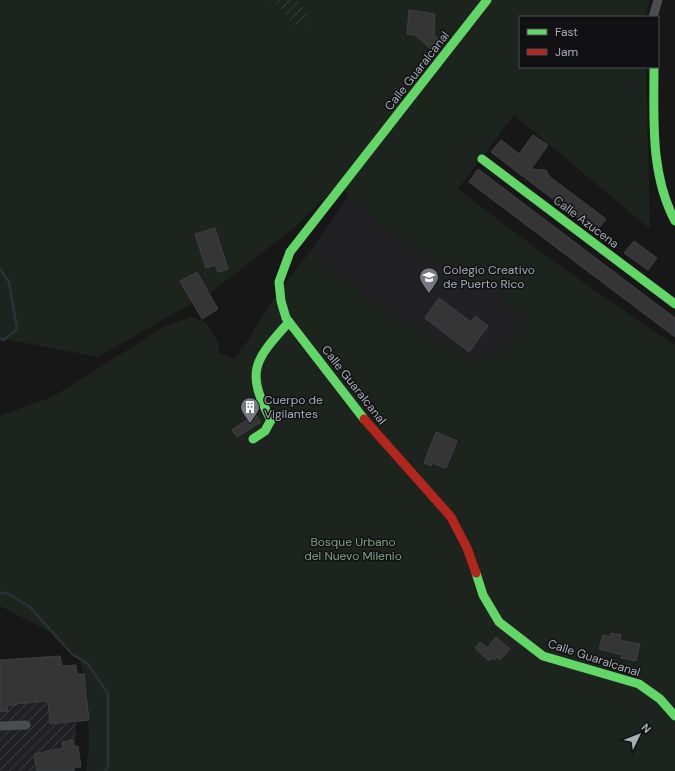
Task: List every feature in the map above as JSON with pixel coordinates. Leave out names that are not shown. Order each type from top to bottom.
[{"type":"street","name":"Calle Guaralcanal","points":[[487,0],[290,252],[279,282],[281,301],[286,318],[365,421],[450,517],[467,548],[483,595],[500,622],[543,656],[639,684],[660,699],[675,716]]},
{"type":"street","points":[[653,16],[658,0]]},
{"type":"street","points":[[654,68],[656,139],[662,193],[675,221]]},
{"type":"street","name":"Calle Azucena","points":[[482,159],[675,304]]},
{"type":"street","points":[[254,439],[265,431],[271,420],[259,399],[254,380],[255,367],[262,351],[289,322]]},
{"type":"street","points":[[0,726],[26,725]]},
{"type":"shaded area","name":"Colegio Creativo de Puerto Rico","points":[[348,197],[397,240],[466,276],[520,312],[515,334],[500,350],[474,361],[387,311],[343,278],[311,250]]},
{"type":"shaded area","points":[[0,662],[77,670],[75,771],[0,771]]},
{"type":"green space","name":"Bosque Urbano del Nuevo Milenio","points":[[0,0],[650,0],[645,16],[519,16],[519,68],[646,68],[650,229],[514,115],[458,189],[511,230],[619,308],[675,345],[675,771],[86,771],[89,746],[88,695],[80,660],[52,633],[0,606],[0,416],[54,396],[167,325],[192,317],[205,322],[218,342],[219,353],[234,359],[246,344],[274,298],[311,250],[343,278],[387,311],[474,360],[500,350],[515,334],[520,312],[466,276],[397,240],[348,197],[340,183],[295,227],[210,293],[98,357],[0,338]]},
{"type":"green space","points":[[267,0],[298,0],[307,13],[308,22],[300,27],[295,25],[277,5]]},
{"type":"building","points":[[409,10],[435,14],[434,35],[442,42],[434,52],[415,35],[407,34]]},
{"type":"building","points":[[533,135],[548,145],[531,169],[546,170],[550,177],[606,219],[596,232],[491,152],[501,140],[519,154]]},
{"type":"building","points":[[478,169],[675,318],[675,337],[469,182]]},
{"type":"building","points":[[215,228],[228,269],[218,272],[215,265],[206,268],[195,234]]},
{"type":"building","points":[[634,241],[657,258],[648,270],[624,253]]},
{"type":"building","points":[[197,272],[218,309],[202,319],[180,281]]},
{"type":"building","points":[[439,298],[471,322],[475,316],[488,326],[469,352],[425,318]]},
{"type":"building","name":"Cuerpo de Vigilantes","points":[[255,414],[261,422],[237,437],[232,430]]},
{"type":"building","points":[[436,432],[457,441],[446,468],[432,463],[431,466],[424,463]]},
{"type":"building","points":[[611,633],[621,635],[620,640],[640,644],[636,661],[621,658],[622,655],[599,649],[603,635],[610,637]]},
{"type":"building","points":[[496,637],[510,649],[500,660],[498,657],[495,660],[492,658],[489,661],[475,648],[480,642],[487,648]]},
{"type":"building","points":[[60,656],[62,666],[76,665],[77,674],[84,674],[89,720],[50,724],[48,701],[7,706],[8,711],[0,712],[0,660]]},
{"type":"building","points":[[73,740],[74,747],[78,746],[81,767],[73,768],[74,771],[37,771],[34,754],[63,748],[62,742]]},
{"type":"waterway","points":[[0,269],[9,282],[17,329],[4,340],[0,339]]},
{"type":"waterway","points":[[0,593],[7,593],[30,607],[72,654],[88,664],[108,694],[108,766],[105,771]]},
{"type":"traffic: fast","points":[[364,419],[286,318],[281,301],[279,282],[290,252],[487,0]]},
{"type":"traffic: fast","points":[[654,68],[654,126],[657,165],[667,203],[675,221]]},
{"type":"traffic: fast","points":[[482,159],[675,304]]},
{"type":"traffic: fast","points":[[253,439],[265,431],[271,420],[258,390],[256,378],[257,367],[261,357],[268,347],[289,322]]},
{"type":"traffic: fast","points":[[476,573],[483,595],[499,622],[543,656],[639,684],[660,699],[675,716]]},
{"type":"traffic: jam","points":[[364,419],[451,517],[467,548],[476,573]]},
{"type":"place","name":"Colegio Creativo de Puerto Rico","points":[[429,294]]},
{"type":"place","name":"Cuerpo de Vigilantes","points":[[250,424]]}]
